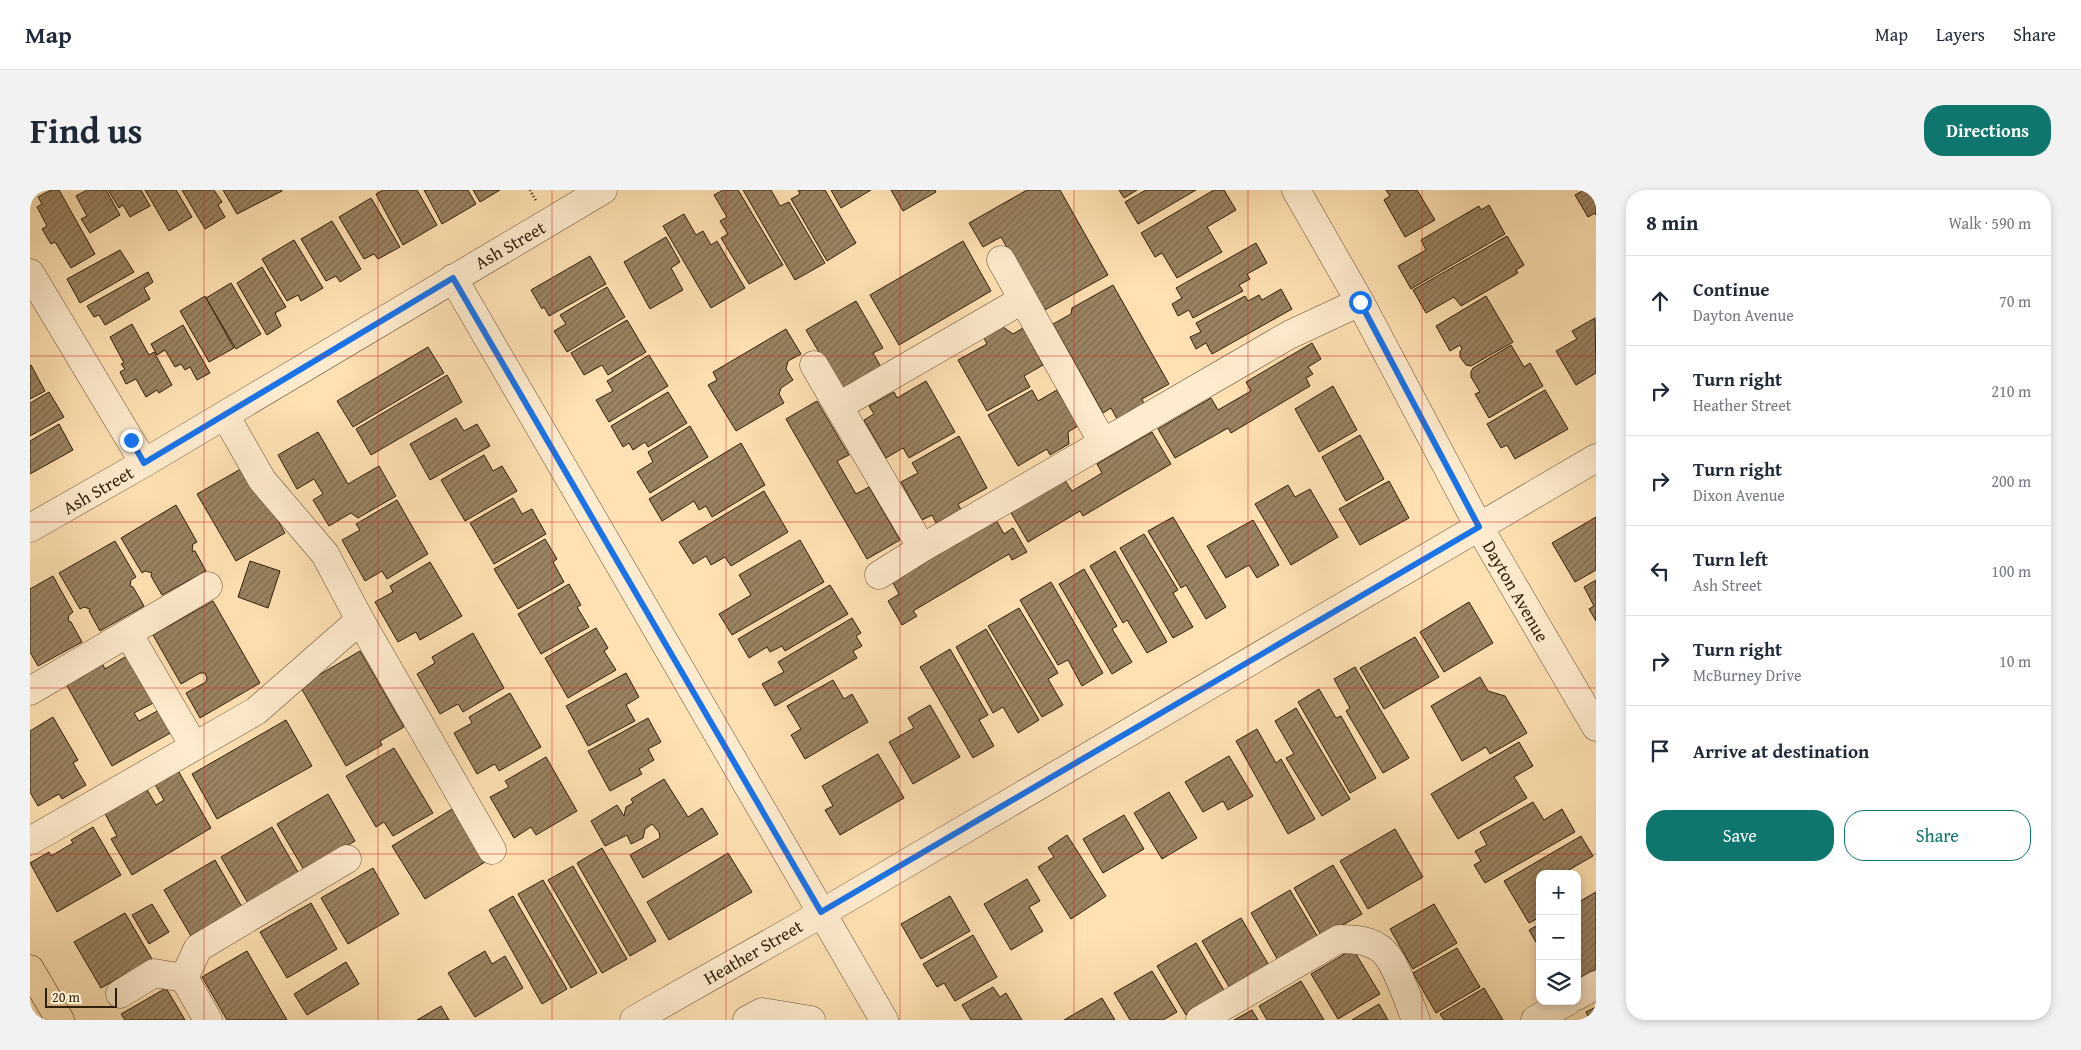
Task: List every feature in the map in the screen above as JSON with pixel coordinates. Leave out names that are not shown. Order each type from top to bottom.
[{"type":"main road","points":[[30,969],[60,1020]]},
{"type":"street","name":"Ash Street","points":[[30,528],[144,463],[603,190]]},
{"type":"street","name":"Dayton Avenue","points":[[1296,190],[1360,302],[1479,527],[1596,727]]},
{"type":"street","points":[[1001,260],[1103,443]]},
{"type":"street","points":[[30,273],[144,463]]},
{"type":"street","points":[[453,278],[884,1020]]},
{"type":"street","points":[[839,406],[1022,300]]},
{"type":"street","points":[[879,575],[922,548],[1289,335],[1360,302]]},
{"type":"street","points":[[814,366],[922,548]]},
{"type":"street","points":[[225,414],[262,480],[325,554],[360,620],[492,850]]},
{"type":"street","name":"Heather Street","points":[[634,1020],[1596,458]]},
{"type":"street","points":[[30,691],[208,586]]},
{"type":"street","points":[[30,841],[256,711],[360,620]]},
{"type":"street","points":[[128,633],[194,746]]},
{"type":"street","points":[[184,978],[198,948],[347,859]]},
{"type":"street","points":[[1200,1020],[1339,939],[1356,939],[1371,943],[1385,952],[1394,967],[1416,1020]]},
{"type":"street","points":[[120,994],[154,973],[184,978]]},
{"type":"street","points":[[184,978],[208,1020]]},
{"type":"street","points":[[1581,994],[1596,985]]},
{"type":"street","points":[[1535,1020],[1561,1005]]},
{"type":"street","points":[[747,1020],[762,1012],[810,1020]]},
{"type":"path","points":[[530,190],[539,206]]},
{"type":"building","points":[[51,190],[59,190],[95,254],[71,268],[55,242],[51,244],[42,229],[47,226],[37,207],[42,204],[38,197]]},
{"type":"building","points":[[87,190],[106,190],[120,215],[90,233],[81,219],[87,216],[76,196]]},
{"type":"building","points":[[108,190],[141,190],[150,206],[130,217],[123,205],[119,208]]},
{"type":"building","points":[[145,190],[176,190],[192,217],[169,231]]},
{"type":"building","points":[[182,190],[214,190],[222,202],[218,205],[225,217],[205,229]]},
{"type":"building","points":[[223,190],[282,190],[282,191],[237,214]]},
{"type":"building","points":[[383,190],[417,190],[437,225],[403,245],[376,194]]},
{"type":"building","points":[[424,190],[468,190],[476,204],[442,224]]},
{"type":"building","points":[[473,190],[500,190],[480,202]]},
{"type":"building","points":[[723,190],[738,190],[783,265],[749,284],[721,238],[728,234],[720,221],[727,217],[714,195]]},
{"type":"building","points":[[743,190],[771,190],[780,206],[789,202],[825,263],[795,280]]},
{"type":"building","points":[[798,190],[825,190],[856,243],[827,261],[791,199],[800,194]]},
{"type":"building","points":[[831,190],[871,190],[841,208]]},
{"type":"building","points":[[891,190],[935,190],[936,192],[903,211]]},
{"type":"building","points":[[1027,190],[1060,190],[1108,275],[1043,311],[1001,237],[983,247],[969,223]]},
{"type":"building","points":[[1119,190],[1137,190],[1124,198]]},
{"type":"building","points":[[1146,190],[1196,190],[1138,224],[1125,202]]},
{"type":"building","points":[[1214,190],[1224,190],[1236,210],[1207,227],[1222,252],[1177,278],[1162,253],[1155,257],[1141,233]]},
{"type":"building","points":[[1386,190],[1417,190],[1435,220],[1405,237],[1384,200],[1390,196]]},
{"type":"building","points":[[1584,190],[1596,190],[1596,215],[1595,213],[1588,217],[1575,195]]},
{"type":"building","points":[[371,198],[400,247],[378,259],[374,254],[364,259],[339,217]]},
{"type":"building","points":[[1489,205],[1505,234],[1411,289],[1398,266],[1426,250],[1421,240],[1479,206],[1481,210]]},
{"type":"building","points":[[684,214],[696,235],[703,231],[711,245],[717,241],[745,288],[711,308],[663,226]]},
{"type":"building","points":[[332,221],[361,269],[340,282],[336,276],[326,281],[301,239]]},
{"type":"building","points":[[1507,236],[1524,265],[1516,270],[1518,273],[1461,306],[1454,297],[1426,313],[1413,290]]},
{"type":"building","points":[[666,237],[680,262],[671,268],[683,290],[650,309],[624,262]]},
{"type":"building","points":[[294,240],[323,288],[301,301],[298,295],[287,301],[262,259]]},
{"type":"building","points":[[963,241],[991,291],[899,345],[870,295]]},
{"type":"building","points":[[1256,243],[1267,263],[1247,274],[1250,279],[1239,285],[1243,291],[1193,318],[1189,310],[1178,316],[1172,304],[1182,298],[1176,288]]},
{"type":"building","points":[[120,250],[134,272],[80,303],[67,279]]},
{"type":"building","points":[[590,256],[606,284],[549,316],[544,307],[542,309],[531,290]]},
{"type":"building","points":[[262,267],[286,307],[275,313],[281,326],[267,335],[237,283]]},
{"type":"building","points":[[148,272],[153,282],[144,288],[150,299],[105,325],[99,315],[94,317],[87,306]]},
{"type":"building","points":[[231,283],[261,334],[236,349],[206,298]]},
{"type":"building","points":[[1113,285],[1169,384],[1142,399],[1144,404],[1117,419],[1111,408],[1103,413],[1053,324],[1071,314],[1072,308]]},
{"type":"building","points":[[607,287],[625,317],[567,352],[554,331],[566,324],[560,315]]},
{"type":"building","points":[[1281,289],[1292,309],[1212,354],[1206,343],[1196,349],[1190,337],[1201,332],[1196,323],[1245,296],[1248,301],[1259,295],[1262,300]]},
{"type":"building","points":[[205,296],[234,348],[209,362],[180,311]]},
{"type":"building","points":[[1486,296],[1513,342],[1471,366],[1466,365],[1460,357],[1462,349],[1460,345],[1450,351],[1436,326]]},
{"type":"building","points":[[856,301],[883,348],[873,353],[881,367],[844,388],[830,371],[806,330]]},
{"type":"building","points":[[1595,318],[1596,373],[1576,385],[1556,351],[1577,339],[1572,331]]},
{"type":"building","points":[[627,320],[646,352],[608,375],[602,365],[584,375],[571,353]]},
{"type":"building","points":[[132,324],[149,355],[154,352],[172,385],[159,393],[157,390],[146,397],[136,379],[126,384],[120,372],[125,369],[121,364],[124,363],[110,337]]},
{"type":"building","points":[[183,325],[210,373],[197,380],[190,367],[185,370],[181,364],[175,367],[165,350],[157,355],[151,344]]},
{"type":"building","points":[[1003,327],[1013,334],[1023,328],[1043,365],[1024,376],[1030,387],[987,411],[958,360],[987,344],[984,338]]},
{"type":"building","points":[[786,329],[801,354],[788,361],[786,369],[793,380],[781,388],[779,394],[784,403],[736,431],[708,385],[717,380],[713,372]]},
{"type":"building","points":[[1312,343],[1321,359],[1308,367],[1313,374],[1306,378],[1310,386],[1231,433],[1228,428],[1175,458],[1158,429],[1211,398],[1218,410],[1251,391],[1246,382]]},
{"type":"building","points":[[1511,345],[1524,367],[1530,363],[1543,386],[1489,418],[1475,394],[1480,392],[1471,377],[1471,372],[1473,368]]},
{"type":"building","points":[[428,347],[444,373],[353,427],[337,401]]},
{"type":"building","points":[[649,355],[668,386],[609,422],[596,400],[613,391],[607,381]]},
{"type":"building","points":[[30,365],[45,391],[30,399]]},
{"type":"building","points":[[447,375],[462,402],[371,455],[356,429]]},
{"type":"building","points":[[926,381],[955,432],[909,458],[903,448],[886,458],[864,420],[874,414],[869,406],[894,392],[897,398]]},
{"type":"building","points":[[1333,386],[1357,430],[1319,452],[1295,409]]},
{"type":"building","points":[[1032,390],[1038,401],[1057,390],[1078,426],[1068,432],[1069,444],[1050,455],[1047,449],[1018,466],[988,415]]},
{"type":"building","points":[[1545,390],[1568,429],[1515,459],[1507,445],[1501,448],[1487,424]]},
{"type":"building","points":[[49,392],[64,417],[30,436],[30,403]]},
{"type":"building","points":[[668,392],[687,423],[648,447],[645,442],[633,450],[629,443],[623,447],[611,426]]},
{"type":"building","points":[[817,401],[849,455],[837,461],[856,494],[869,487],[900,540],[867,559],[786,419]]},
{"type":"building","points":[[456,418],[464,431],[477,424],[490,446],[430,480],[410,444]]},
{"type":"building","points":[[59,424],[73,450],[30,474],[30,441]]},
{"type":"building","points":[[690,426],[708,457],[650,493],[637,472],[653,462],[648,452]]},
{"type":"building","points":[[318,432],[348,484],[379,466],[396,496],[358,518],[351,513],[329,526],[313,500],[323,494],[314,479],[297,489],[278,455]]},
{"type":"building","points":[[1152,432],[1171,464],[1083,516],[1080,511],[1028,542],[1010,511],[1064,479],[1072,491],[1102,473],[1097,464]]},
{"type":"building","points":[[1360,435],[1384,479],[1346,501],[1322,457]]},
{"type":"building","points":[[959,436],[987,488],[958,504],[961,510],[936,523],[932,515],[922,520],[901,482],[918,473],[912,463]]},
{"type":"building","points":[[741,443],[765,485],[712,517],[706,506],[699,510],[694,501],[662,521],[649,499]]},
{"type":"building","points":[[484,455],[493,471],[502,466],[517,491],[465,521],[441,480]]},
{"type":"building","points":[[246,466],[285,533],[236,561],[197,494]]},
{"type":"building","points":[[1389,481],[1409,518],[1360,545],[1339,509]]},
{"type":"building","points":[[1288,485],[1295,497],[1310,489],[1338,537],[1291,565],[1255,504]]},
{"type":"building","points":[[764,491],[788,532],[731,566],[725,557],[711,565],[706,556],[693,564],[679,542]]},
{"type":"building","points":[[513,498],[522,514],[532,509],[546,534],[494,564],[470,523]]},
{"type":"building","points":[[397,500],[428,554],[387,579],[382,571],[365,581],[342,540],[360,530],[356,524]]},
{"type":"building","points":[[176,505],[197,542],[193,544],[192,551],[195,551],[206,571],[162,595],[151,576],[152,573],[145,571],[142,573],[121,538]]},
{"type":"building","points":[[1173,517],[1226,607],[1206,619],[1186,585],[1181,588],[1148,531]]},
{"type":"building","points":[[1596,517],[1596,570],[1575,582],[1552,543]]},
{"type":"building","points":[[996,520],[1004,534],[1013,528],[1027,552],[1012,560],[1009,554],[913,611],[917,616],[902,625],[888,601],[899,594],[892,581]]},
{"type":"building","points":[[1253,520],[1279,565],[1257,578],[1249,565],[1226,578],[1207,546]]},
{"type":"building","points":[[1144,534],[1178,590],[1173,593],[1193,627],[1173,638],[1120,548]]},
{"type":"building","points":[[545,539],[557,559],[553,562],[564,582],[518,609],[494,569]]},
{"type":"building","points":[[800,540],[824,582],[732,635],[719,614],[751,595],[739,575]]},
{"type":"building","points":[[115,541],[136,577],[131,580],[130,586],[133,587],[144,606],[100,631],[89,611],[90,609],[84,607],[80,609],[59,573]]},
{"type":"building","points":[[1115,551],[1167,642],[1147,653],[1127,620],[1123,623],[1090,566]]},
{"type":"building","points":[[250,561],[280,571],[268,608],[238,597]]},
{"type":"building","points":[[430,562],[462,616],[420,640],[416,632],[398,642],[375,602],[393,592],[390,586]]},
{"type":"building","points":[[1084,569],[1117,626],[1112,629],[1132,662],[1112,674],[1059,584]]},
{"type":"building","points":[[53,576],[73,612],[69,615],[68,621],[71,622],[82,642],[38,666],[30,652],[30,589]]},
{"type":"building","points":[[1596,580],[1596,621],[1589,609],[1594,606],[1584,587]]},
{"type":"building","points":[[1051,582],[1103,673],[1082,686],[1068,660],[1058,665],[1020,600]]},
{"type":"building","points":[[569,584],[581,605],[577,607],[589,627],[541,654],[518,614]]},
{"type":"building","points":[[830,585],[848,614],[785,651],[782,646],[770,652],[767,647],[749,658],[738,639]]},
{"type":"building","points":[[213,601],[260,683],[200,718],[186,693],[206,682],[205,673],[200,673],[181,684],[153,635]]},
{"type":"building","points":[[1469,602],[1493,643],[1444,672],[1420,632]]},
{"type":"building","points":[[1019,608],[1058,673],[1048,679],[1063,705],[1042,717],[988,626]]},
{"type":"building","points":[[852,618],[861,633],[856,636],[862,646],[853,651],[857,658],[775,706],[762,684],[784,672],[778,662]]},
{"type":"building","points":[[596,628],[608,648],[604,651],[616,670],[568,698],[545,658]]},
{"type":"building","points":[[986,629],[1039,720],[1018,733],[1003,707],[993,713],[956,647]]},
{"type":"building","points":[[473,633],[504,688],[463,712],[458,704],[440,714],[417,674],[435,663],[432,657]]},
{"type":"building","points":[[1415,637],[1439,677],[1384,709],[1360,668]]},
{"type":"building","points":[[950,649],[988,715],[979,720],[994,746],[973,758],[920,667]]},
{"type":"building","points":[[360,651],[404,727],[380,741],[382,745],[346,766],[300,686]]},
{"type":"building","points":[[130,654],[157,701],[134,713],[139,721],[161,709],[174,731],[112,766],[66,684],[102,663],[105,669]]},
{"type":"building","points":[[1355,667],[1409,758],[1383,773],[1346,711],[1350,708],[1334,679]]},
{"type":"building","points":[[626,673],[639,697],[626,705],[635,721],[588,746],[566,706]]},
{"type":"building","points":[[1480,677],[1488,691],[1505,696],[1527,733],[1490,754],[1486,747],[1462,761],[1431,706]]},
{"type":"building","points":[[833,680],[844,699],[852,694],[868,722],[805,759],[791,735],[801,729],[787,706]]},
{"type":"building","points":[[1319,689],[1336,718],[1341,716],[1376,778],[1350,793],[1298,702]]},
{"type":"building","points":[[510,693],[541,747],[499,771],[495,764],[477,774],[454,733],[472,723],[469,717]]},
{"type":"building","points":[[930,705],[960,757],[913,784],[889,742],[914,728],[908,718]]},
{"type":"building","points":[[1296,708],[1350,799],[1322,816],[1286,758],[1294,754],[1275,721]]},
{"type":"building","points":[[53,717],[78,760],[73,763],[86,785],[62,799],[59,794],[38,806],[30,792],[30,731]]},
{"type":"building","points":[[648,718],[661,742],[648,749],[654,760],[639,769],[642,774],[610,791],[588,751]]},
{"type":"building","points":[[286,720],[312,766],[217,819],[192,774]]},
{"type":"building","points":[[1257,729],[1276,763],[1281,759],[1315,819],[1288,834],[1236,741]]},
{"type":"building","points":[[1519,742],[1533,766],[1514,777],[1527,798],[1458,839],[1431,794]]},
{"type":"building","points":[[394,748],[433,813],[393,836],[384,822],[376,827],[346,776]]},
{"type":"building","points":[[878,754],[904,798],[840,835],[825,810],[833,806],[822,786]]},
{"type":"building","points":[[1229,756],[1253,796],[1228,810],[1223,801],[1203,812],[1185,782]]},
{"type":"building","points":[[546,757],[577,811],[536,835],[531,827],[514,838],[490,797],[509,787],[505,781]]},
{"type":"building","points":[[176,767],[211,828],[132,875],[111,839],[117,836],[103,810],[145,786],[156,805],[164,800],[153,781]]},
{"type":"building","points":[[664,779],[688,817],[702,808],[718,834],[643,878],[630,855],[660,838],[659,832],[652,824],[645,829],[643,838],[631,844],[627,835],[605,846],[591,821],[617,805],[624,816],[626,807],[633,803],[631,799]]},
{"type":"building","points":[[1169,792],[1197,838],[1162,859],[1134,813]]},
{"type":"building","points":[[328,794],[355,841],[304,870],[277,824]]},
{"type":"building","points":[[1533,802],[1544,820],[1562,809],[1575,832],[1485,883],[1474,865],[1481,861],[1475,851],[1487,845],[1480,832]]},
{"type":"building","points":[[452,809],[485,862],[425,899],[392,846]]},
{"type":"building","points":[[1124,815],[1144,849],[1103,873],[1083,839]]},
{"type":"building","points":[[93,827],[121,875],[57,912],[30,863],[49,852],[51,856],[73,843],[71,840]]},
{"type":"building","points":[[272,827],[299,874],[248,903],[221,857]]},
{"type":"building","points":[[1395,829],[1423,877],[1368,909],[1340,861]]},
{"type":"building","points":[[1067,835],[1106,896],[1071,919],[1038,867],[1054,857],[1048,848]]},
{"type":"building","points":[[1581,836],[1593,856],[1569,870],[1536,870],[1536,919],[1529,923],[1504,881]]},
{"type":"building","points":[[602,848],[656,941],[630,956],[577,863]]},
{"type":"building","points":[[728,853],[752,892],[669,940],[647,902]]},
{"type":"building","points":[[215,860],[242,907],[191,936],[164,890]]},
{"type":"building","points":[[1333,865],[1362,914],[1322,937],[1294,888]]},
{"type":"building","points":[[573,866],[627,959],[602,973],[548,880]]},
{"type":"building","points":[[373,868],[399,914],[348,944],[321,898]]},
{"type":"building","points":[[1027,879],[1040,901],[1029,907],[1043,931],[1011,950],[984,904]]},
{"type":"building","points":[[543,880],[597,973],[571,988],[518,894]]},
{"type":"building","points":[[1290,890],[1319,939],[1279,962],[1251,913]]},
{"type":"building","points":[[1596,892],[1596,969],[1581,977],[1581,915],[1581,901]]},
{"type":"building","points":[[513,896],[567,989],[542,1004],[489,910]]},
{"type":"building","points":[[950,896],[970,931],[921,959],[901,924]]},
{"type":"building","points":[[311,903],[337,949],[287,978],[260,932]]},
{"type":"building","points":[[152,904],[169,932],[149,944],[132,915]]},
{"type":"building","points":[[1434,904],[1457,943],[1413,969],[1390,929]]},
{"type":"building","points":[[125,913],[152,959],[101,988],[74,942]]},
{"type":"building","points":[[1241,918],[1270,967],[1231,990],[1202,941]]},
{"type":"building","points":[[1536,926],[1536,942],[1529,930]]},
{"type":"building","points":[[973,935],[997,977],[955,1001],[944,983],[937,987],[923,964]]},
{"type":"building","points":[[1196,943],[1225,992],[1186,1015],[1157,966]]},
{"type":"building","points":[[1457,948],[1480,987],[1436,1013],[1413,973]]},
{"type":"building","points":[[1353,949],[1380,994],[1338,1019],[1311,974]]},
{"type":"building","points":[[247,951],[287,1020],[227,1020],[202,977]]},
{"type":"building","points":[[485,951],[492,964],[505,956],[523,988],[475,1017],[448,973]]},
{"type":"building","points":[[346,962],[359,984],[307,1015],[294,994]]},
{"type":"building","points":[[1152,971],[1177,1012],[1163,1020],[1130,1020],[1114,993]]},
{"type":"building","points":[[1301,981],[1324,1020],[1267,1020],[1259,1006]]},
{"type":"building","points":[[993,987],[1000,997],[1006,993],[1022,1020],[971,1020],[962,1005]]},
{"type":"building","points":[[166,988],[185,1020],[125,1020],[121,1014]]},
{"type":"building","points":[[1484,988],[1503,1020],[1444,1020],[1440,1014]]},
{"type":"building","points":[[1102,998],[1115,1020],[1064,1020]]},
{"type":"building","points":[[1379,1004],[1388,1020],[1352,1020]]},
{"type":"building","points":[[441,1006],[449,1020],[417,1020]]},
{"type":"building","points":[[1596,1007],[1596,1020],[1590,1020],[1586,1012]]},
{"type":"building","points":[[1252,1010],[1258,1020],[1234,1020]]},
{"type":"route","points":[[131,440],[144,463],[453,278],[821,912],[1479,527],[1360,302]]}]
